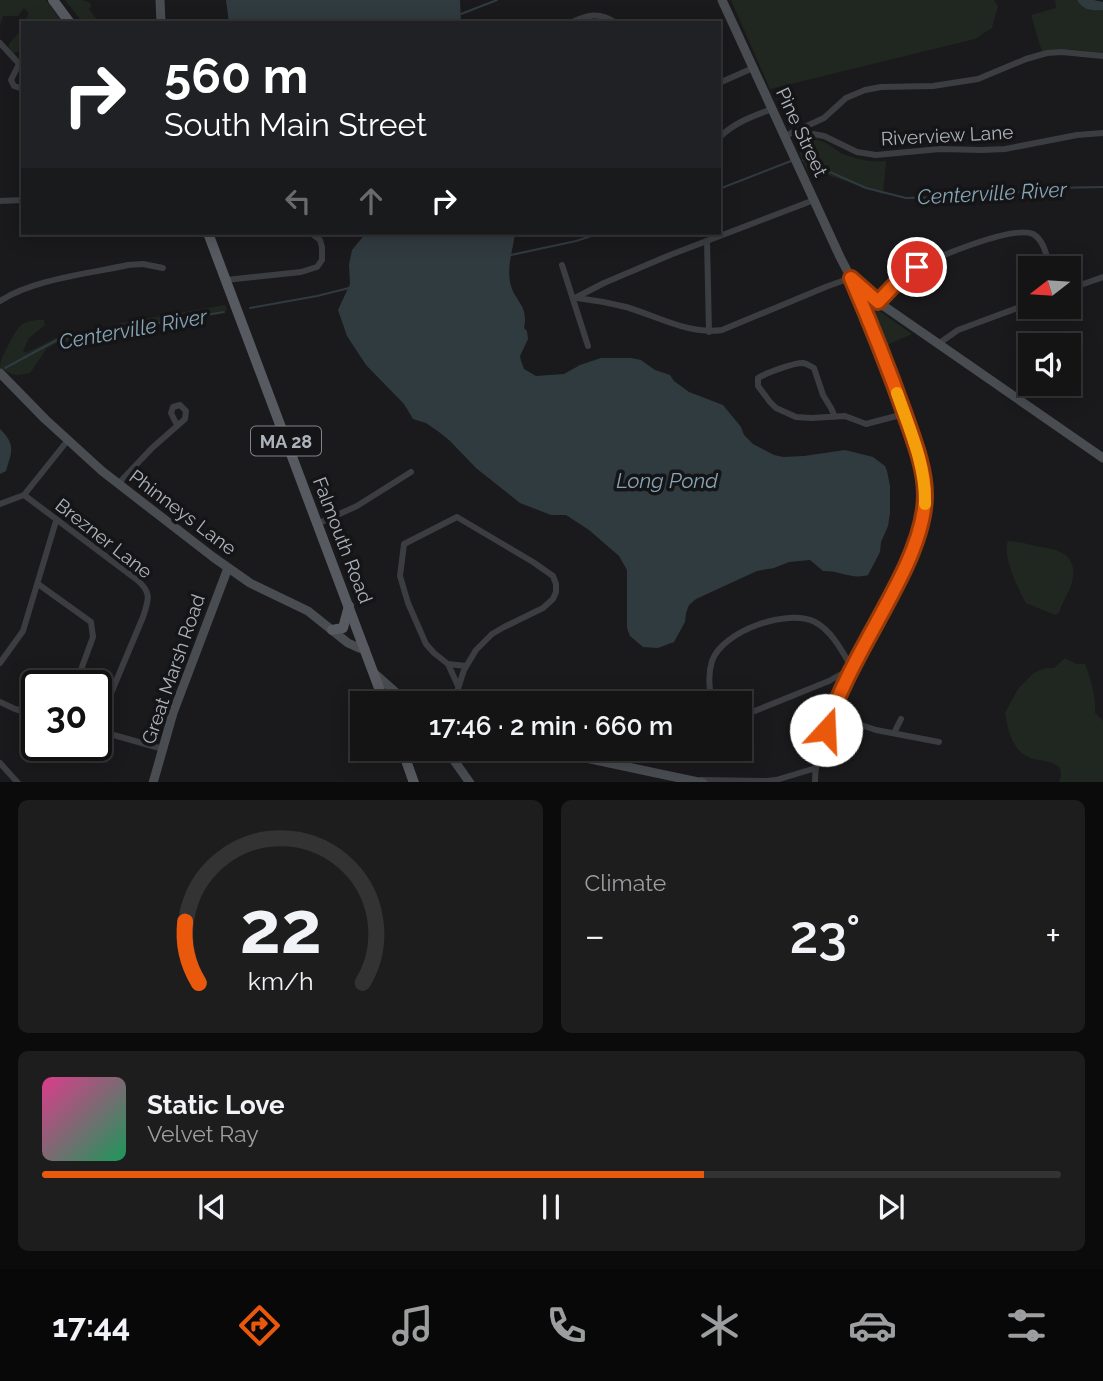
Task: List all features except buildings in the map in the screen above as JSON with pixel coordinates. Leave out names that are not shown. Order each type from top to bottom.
[{"type":"main road","points":[[53,0],[69,21]]},
{"type":"main road","points":[[160,0],[161,21]]},
{"type":"main road","name":"Pine Street","points":[[722,0],[851,278]]},
{"type":"main road","name":"Falmouth Road","points":[[209,235],[380,691]]},
{"type":"main road","points":[[851,278],[878,302],[1103,458]]},
{"type":"main road","name":"Phinneys Lane","points":[[0,373],[68,440],[118,484],[228,568],[250,583],[307,611],[353,646],[365,649]]},
{"type":"main road","name":"Great Marsh Road","points":[[153,782],[173,713],[228,568]]},
{"type":"main road","points":[[332,630],[343,628],[349,605]]},
{"type":"main road","points":[[374,673],[394,691]]},
{"type":"main road","points":[[406,761],[414,782]]},
{"type":"main road","points":[[453,761],[470,782]]},
{"type":"main road","points":[[601,761],[703,782]]},
{"type":"street","points":[[574,21],[595,14],[613,21]]},
{"type":"street","points":[[0,43],[21,66],[11,80],[21,88]]},
{"type":"street","points":[[785,136],[824,118],[851,96],[871,88],[933,86],[978,79],[1047,53],[1103,56]]},
{"type":"street","points":[[721,82],[753,68]]},
{"type":"street","points":[[721,136],[737,124],[772,108]]},
{"type":"street","name":"Riverview Lane","points":[[797,131],[824,136],[856,152],[876,155],[940,149],[1005,149],[1083,134],[1103,133]]},
{"type":"street","points":[[0,201],[21,200]]},
{"type":"street","points":[[575,299],[604,283],[814,200]]},
{"type":"street","points":[[878,302],[900,279],[917,267],[1002,235],[1021,232],[1034,235],[1041,242],[1046,256]]},
{"type":"street","points":[[226,280],[302,272],[317,267],[321,261],[323,247],[313,235]]},
{"type":"street","points":[[707,241],[709,332]]},
{"type":"street","points":[[0,301],[26,287],[128,265],[143,264],[163,268]]},
{"type":"street","points":[[562,265],[588,346]]},
{"type":"street","points":[[1082,284],[1103,276]]},
{"type":"street","points":[[575,299],[601,301],[688,329],[709,332],[722,330],[851,278],[904,414],[923,473],[925,493],[922,521],[906,566],[852,667],[831,715],[818,758],[815,782]]},
{"type":"street","points":[[938,344],[962,328],[1018,308]]},
{"type":"street","points":[[835,417],[811,366],[800,364],[765,374],[758,379],[758,386],[776,408],[796,417],[811,418],[835,417],[845,416],[866,424],[904,414]]},
{"type":"street","points":[[118,484],[177,425]]},
{"type":"street","points":[[0,504],[24,495],[68,440]]},
{"type":"street","points":[[317,524],[357,506],[411,472]]},
{"type":"street","name":"Brezner Lane","points":[[24,495],[145,587],[148,603],[112,692]]},
{"type":"street","points":[[457,691],[466,666],[476,650],[492,634],[543,608],[556,592],[553,576],[457,517],[404,544],[400,576],[408,603],[426,644],[448,664],[458,686]]},
{"type":"street","points":[[0,663],[23,631],[56,521]]},
{"type":"street","points":[[38,584],[91,622],[93,637],[81,670]]},
{"type":"street","points":[[711,691],[712,661],[723,644],[734,636],[770,621],[793,617],[816,622],[826,629],[852,667]]},
{"type":"street","points":[[448,664],[466,666]]},
{"type":"street","points":[[752,712],[829,681],[852,667]]},
{"type":"street","points":[[0,702],[21,711]]},
{"type":"street","points":[[831,715],[876,730],[939,742]]},
{"type":"street","points":[[894,733],[901,719]]},
{"type":"street","points":[[112,735],[163,749]]},
{"type":"street","points":[[0,763],[18,782]]},
{"type":"street","points":[[687,779],[767,781],[816,768]]},
{"type":"shaded area","points":[[0,0],[46,0],[62,21],[25,21],[29,13],[24,8],[18,16],[3,16],[0,25]]},
{"type":"shaded area","points":[[65,0],[90,3],[89,9],[98,21],[81,21]]},
{"type":"shaded area","points":[[731,0],[994,0],[998,6],[992,28],[975,39],[770,89]]},
{"type":"shaded area","points":[[1055,0],[1077,0],[1085,7],[1103,10],[1103,53],[1067,49],[1042,52],[1031,15],[1056,8]]},
{"type":"shaded area","points":[[21,30],[21,49],[14,54],[9,44]]},
{"type":"shaded area","points":[[816,140],[852,157],[886,161],[883,194],[822,173],[808,171],[801,156],[801,145],[803,142]]},
{"type":"shaded area","points":[[865,301],[912,334],[882,347]]},
{"type":"shaded area","points":[[225,305],[227,310],[224,311],[126,329],[85,340],[57,343],[47,348],[30,373],[14,375],[0,368],[2,357],[14,334],[30,321],[44,320],[45,325],[29,338],[23,351],[26,353],[62,335],[93,333],[121,323]]},
{"type":"shaded area","points":[[1008,541],[1059,551],[1069,559],[1072,565],[1072,582],[1059,613],[1055,615],[1026,603],[1009,564]]},
{"type":"shaded area","points":[[1065,658],[1076,664],[1085,664],[1094,694],[1095,713],[1103,721],[1103,782],[1059,782],[1060,768],[1021,752],[1010,734],[1005,713],[1018,689],[1034,673],[1045,668],[1054,668]]},
{"type":"water","points":[[226,0],[460,0],[461,21],[229,21]]},
{"type":"water","points":[[1077,0],[1103,2],[1103,10],[1088,9]]},
{"type":"water","name":"Long Pond","points":[[364,235],[515,235],[509,276],[512,289],[523,308],[524,328],[527,331],[528,339],[520,356],[524,369],[536,376],[564,374],[601,358],[641,360],[655,370],[670,375],[689,392],[723,405],[753,444],[774,455],[804,456],[845,450],[873,457],[885,466],[887,471],[890,513],[880,552],[868,575],[823,571],[810,560],[789,562],[757,571],[696,599],[689,605],[685,622],[674,642],[658,648],[643,647],[630,636],[627,628],[627,570],[619,556],[589,530],[566,515],[551,515],[520,503],[476,468],[439,432],[426,423],[413,419],[404,404],[366,365],[347,336],[338,310],[350,284],[349,265],[352,250]]},
{"type":"water","points":[[0,429],[9,440],[11,448],[6,471],[0,474]]},
{"type":"waterway","points":[[461,14],[497,0]]},
{"type":"waterway","name":"Centerville River","points":[[803,160],[866,188],[906,198],[987,196],[1053,188],[1103,187]]},
{"type":"waterway","name":"Centerville River","points":[[721,188],[791,161]]},
{"type":"waterway","name":"Centerville River","points":[[511,255],[595,235]]},
{"type":"waterway","name":"Centerville River","points":[[250,308],[349,288]]},
{"type":"waterway","name":"Centerville River","points":[[5,368],[57,340],[224,312]]},
{"type":"slow traffic","points":[[897,393],[923,473],[925,504]]},
{"type":"route","points":[[826,730],[852,667],[906,566],[925,506],[923,473],[908,424],[851,278],[878,302],[900,279],[917,267]]}]
